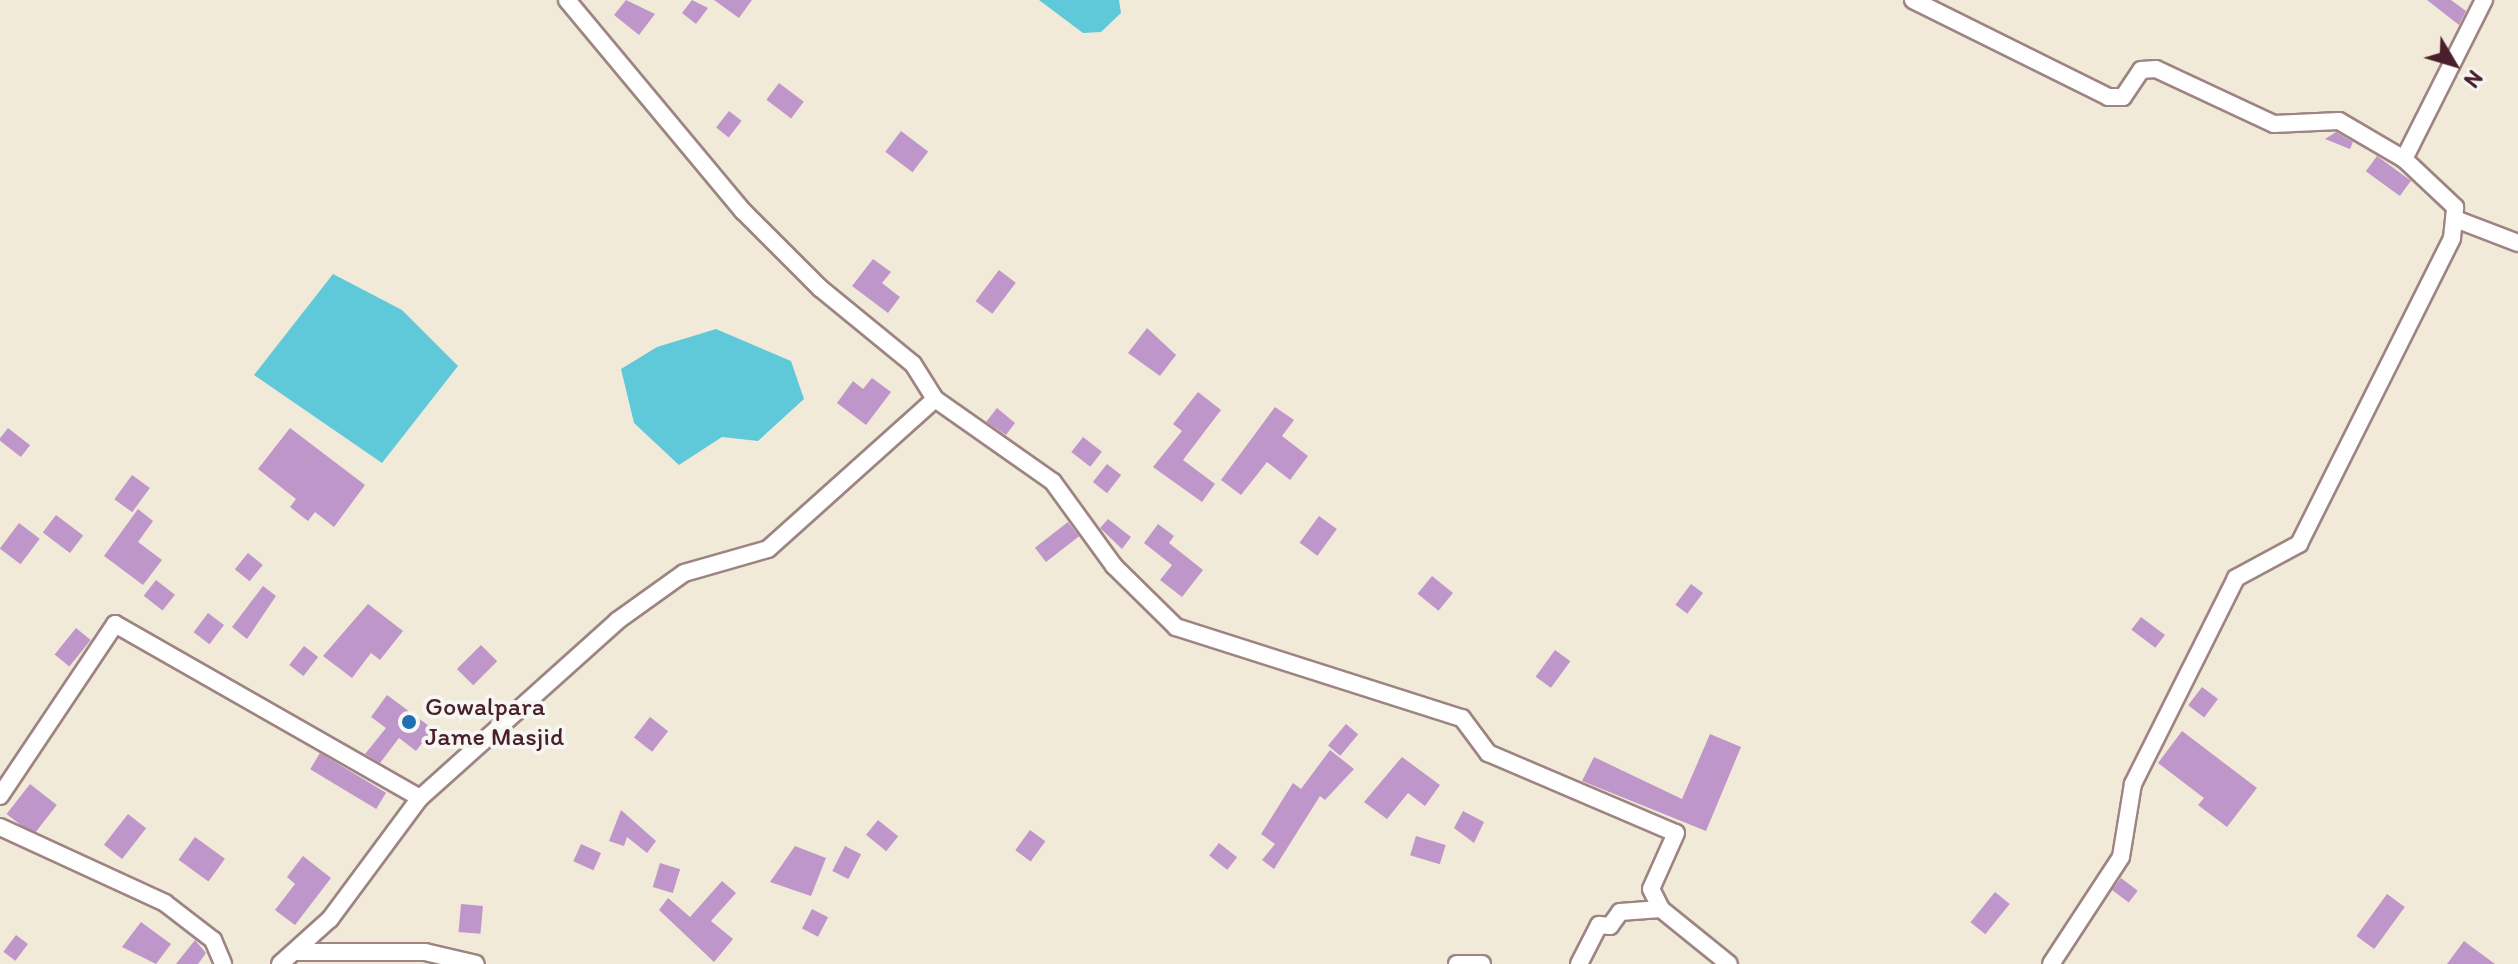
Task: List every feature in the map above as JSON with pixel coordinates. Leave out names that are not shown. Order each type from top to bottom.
[{"type":"street","points":[[567,0],[743,211],[820,288],[913,364],[935,399],[1053,482],[1114,566],[1176,627],[1462,718],[1488,753],[1676,833],[1651,889],[1661,909],[1729,964]]},
{"type":"street","points":[[1913,0],[2108,97],[2123,97],[2141,70],[2156,69],[2274,124],[2339,121],[2404,159],[2455,207],[2458,220],[2299,544],[2236,578],[2133,784],[2121,857],[2051,964]]},
{"type":"street","points":[[2404,159],[2484,0]]},
{"type":"street","points":[[2458,220],[2518,243]]},
{"type":"street","points":[[280,964],[297,952],[330,919],[420,798],[617,621],[684,573],[768,549],[935,399]]},
{"type":"street","points":[[0,796],[115,624],[420,798]]},
{"type":"street","points":[[0,827],[165,903],[213,940],[223,964]]},
{"type":"street","points":[[1579,964],[1599,925],[1610,926],[1620,912],[1661,909]]},
{"type":"street","points":[[297,952],[425,952],[476,964]]},
{"type":"street","points":[[1457,964],[1482,964]]},
{"type":"water","points":[[1039,0],[1119,0],[1121,13],[1101,32],[1083,33]]},
{"type":"water","points":[[333,274],[402,310],[458,366],[382,463],[254,375]]},
{"type":"water","points":[[716,329],[791,361],[804,399],[758,441],[722,437],[679,465],[634,423],[621,369],[657,347]]},
{"type":"building","points":[[626,0],[655,14],[639,35],[614,15]]},
{"type":"building","points":[[692,0],[708,8],[696,24],[682,13]]},
{"type":"building","points":[[714,0],[752,0],[739,18]]},
{"type":"building","points":[[2427,0],[2451,0],[2466,11],[2459,25]]},
{"type":"building","points":[[779,83],[804,102],[791,118],[766,100]]},
{"type":"building","points":[[729,111],[742,121],[729,137],[716,128]]},
{"type":"building","points":[[901,131],[928,151],[913,172],[885,152]]},
{"type":"building","points":[[2336,132],[2353,142],[2350,149],[2325,139]]},
{"type":"building","points":[[2377,156],[2411,181],[2400,196],[2366,171]]},
{"type":"building","points":[[873,259],[891,272],[882,283],[900,297],[888,313],[852,286]]},
{"type":"building","points":[[999,270],[1016,283],[992,314],[976,301]]},
{"type":"building","points":[[1147,328],[1176,355],[1160,376],[1128,353]]},
{"type":"building","points":[[872,378],[891,392],[866,425],[837,403],[853,381],[863,389]]},
{"type":"building","points":[[1198,392],[1221,410],[1183,460],[1215,484],[1202,502],[1153,467],[1182,431],[1173,424]]},
{"type":"building","points":[[1275,407],[1294,420],[1282,436],[1308,456],[1290,480],[1267,462],[1241,495],[1221,480]]},
{"type":"building","points":[[997,408],[1015,423],[1006,435],[986,422]]},
{"type":"building","points":[[8,428],[30,445],[21,457],[0,441]]},
{"type":"building","points":[[290,428],[365,485],[334,527],[315,512],[308,521],[290,507],[296,499],[258,469]]},
{"type":"building","points":[[1083,437],[1102,452],[1090,467],[1071,452]]},
{"type":"building","points":[[1107,464],[1121,475],[1107,493],[1093,482]]},
{"type":"building","points":[[132,475],[150,488],[132,512],[114,499]]},
{"type":"building","points":[[138,509],[153,521],[138,542],[162,560],[143,585],[104,556]]},
{"type":"building","points":[[56,515],[83,535],[70,553],[43,533]]},
{"type":"building","points":[[1319,516],[1337,529],[1317,556],[1300,543]]},
{"type":"building","points":[[1108,519],[1131,537],[1122,549],[1100,528]]},
{"type":"building","points":[[1068,522],[1079,536],[1046,562],[1035,548]]},
{"type":"building","points":[[19,523],[40,539],[21,564],[0,549]]},
{"type":"building","points":[[1158,524],[1174,536],[1169,543],[1203,570],[1182,597],[1160,580],[1172,565],[1144,543]]},
{"type":"building","points":[[248,553],[263,565],[250,581],[235,569]]},
{"type":"building","points":[[1432,576],[1453,593],[1439,611],[1418,594]]},
{"type":"building","points":[[156,580],[175,595],[163,611],[144,596]]},
{"type":"building","points":[[1691,584],[1703,593],[1687,614],[1675,605]]},
{"type":"building","points":[[263,586],[276,596],[247,639],[232,627]]},
{"type":"building","points":[[368,604],[403,631],[380,660],[371,653],[352,678],[323,656]]},
{"type":"building","points":[[208,613],[224,625],[210,644],[194,632]]},
{"type":"building","points":[[2141,617],[2165,635],[2155,648],[2131,630]]},
{"type":"building","points":[[76,628],[91,640],[69,666],[55,654]]},
{"type":"building","points":[[481,645],[497,661],[473,685],[457,669]]},
{"type":"building","points":[[304,646],[318,657],[303,676],[289,665]]},
{"type":"building","points":[[1555,650],[1570,661],[1551,688],[1536,677]]},
{"type":"building","points":[[2202,687],[2218,699],[2204,717],[2188,705]]},
{"type":"building","points":[[387,695],[433,729],[416,751],[399,738],[380,763],[365,754],[386,728],[371,717]]},
{"type":"building","points":[[650,717],[668,731],[652,752],[634,737]]},
{"type":"building","points":[[1346,724],[1358,734],[1340,756],[1328,745]]},
{"type":"building","points":[[2182,731],[2257,788],[2227,827],[2198,805],[2204,798],[2158,763]]},
{"type":"building","points":[[1710,734],[1741,747],[1706,831],[1582,781],[1594,757],[1682,799]]},
{"type":"building","points":[[1330,750],[1354,769],[1325,800],[1320,796],[1274,869],[1262,860],[1275,844],[1261,834],[1293,783],[1301,789]]},
{"type":"building","points":[[320,753],[386,793],[376,809],[310,769]]},
{"type":"building","points":[[1402,757],[1440,785],[1425,806],[1408,793],[1387,819],[1364,802]]},
{"type":"building","points":[[30,784],[57,805],[33,835],[7,814]]},
{"type":"building","points":[[621,810],[656,841],[647,853],[627,837],[624,846],[609,841]]},
{"type":"building","points":[[1463,811],[1484,822],[1474,843],[1454,828]]},
{"type":"building","points":[[128,814],[146,828],[122,859],[104,845]]},
{"type":"building","points":[[878,820],[898,836],[886,851],[866,835]]},
{"type":"building","points":[[1030,830],[1045,841],[1031,861],[1015,850]]},
{"type":"building","points":[[1416,836],[1446,845],[1440,864],[1410,855]]},
{"type":"building","points":[[195,837],[225,859],[208,881],[179,860]]},
{"type":"building","points":[[1219,843],[1237,857],[1227,870],[1209,856]]},
{"type":"building","points":[[581,844],[601,853],[593,870],[573,861]]},
{"type":"building","points":[[795,846],[826,858],[811,896],[770,882]]},
{"type":"building","points":[[845,846],[861,854],[848,879],[832,871]]},
{"type":"building","points":[[303,856],[331,878],[295,925],[275,910],[295,884],[287,877]]},
{"type":"building","points":[[660,863],[680,869],[673,893],[653,887]]},
{"type":"building","points":[[2121,878],[2138,891],[2129,903],[2112,890]]},
{"type":"building","points":[[722,881],[736,893],[711,921],[733,939],[714,962],[659,910],[668,898],[690,917]]},
{"type":"building","points":[[1995,892],[2010,904],[1985,934],[1970,922]]},
{"type":"building","points":[[2387,894],[2405,907],[2374,949],[2356,936]]},
{"type":"building","points":[[461,904],[483,906],[480,934],[459,932]]},
{"type":"building","points":[[812,909],[828,917],[818,937],[802,929]]},
{"type":"building","points":[[141,922],[171,944],[156,964],[122,947]]},
{"type":"building","points":[[16,935],[28,944],[15,961],[3,952]]},
{"type":"building","points":[[195,940],[206,953],[198,964],[176,964]]},
{"type":"building","points":[[2464,941],[2495,964],[2447,964]]},
{"type":"place","name":"Gowalpara Jame Masjid","points":[[409,722]]}]
